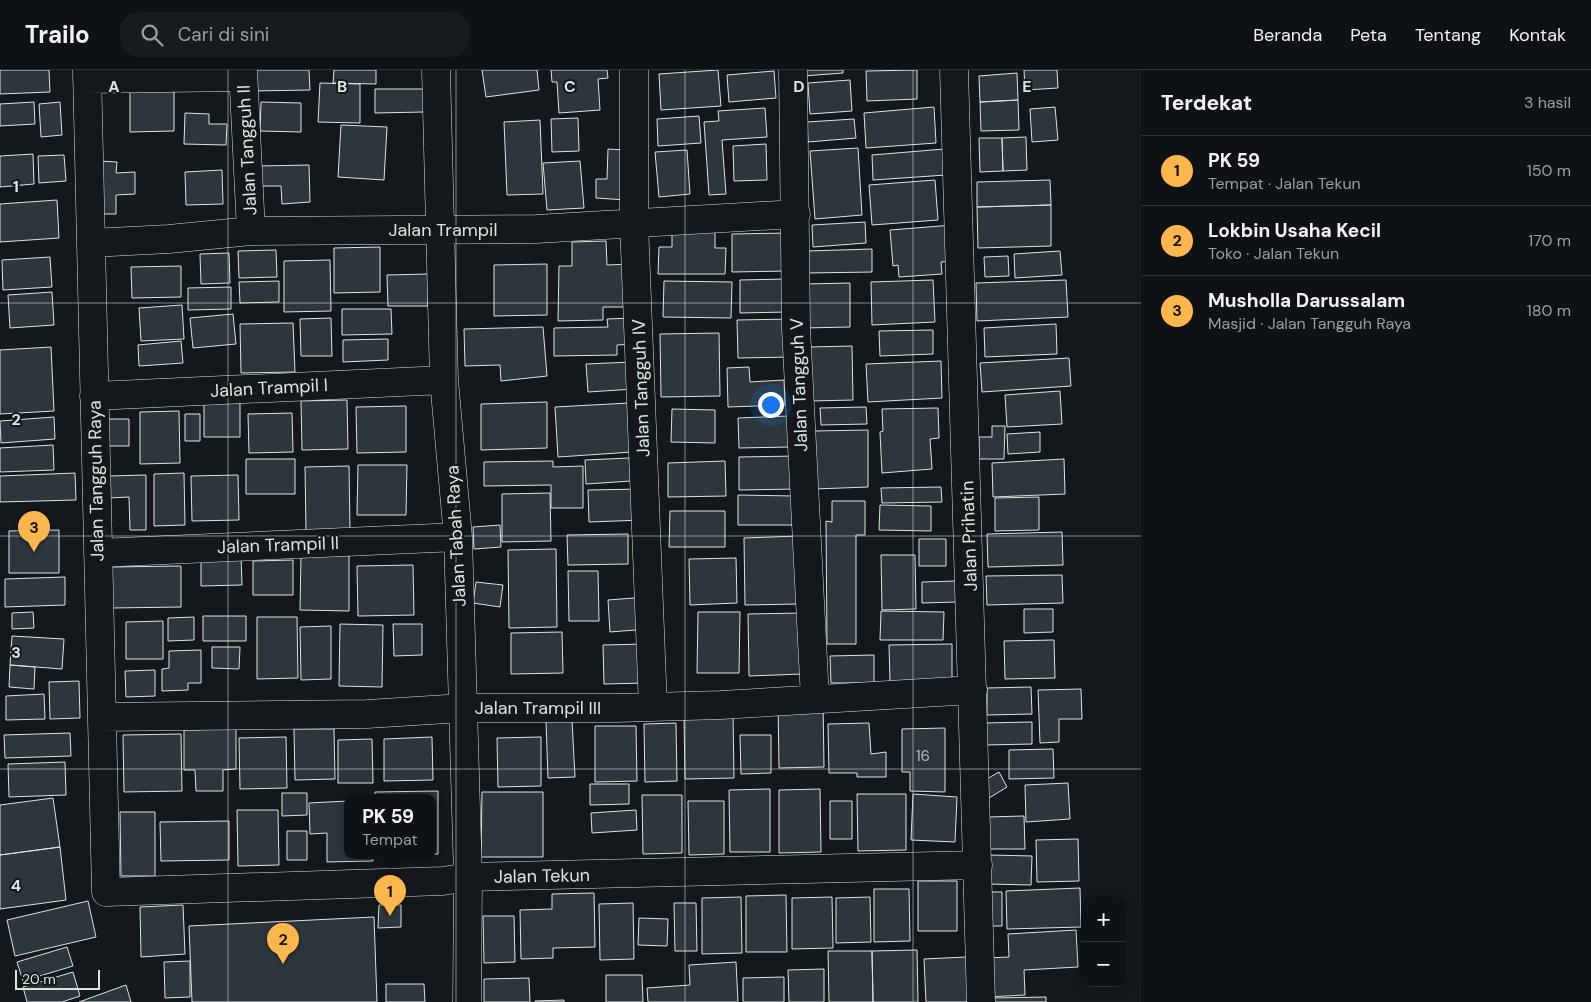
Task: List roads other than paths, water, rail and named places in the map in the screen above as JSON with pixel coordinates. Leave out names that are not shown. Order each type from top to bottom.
[{"type":"street","name":"Jalan Tabah Raya","points":[[436,70],[444,380],[458,537],[468,877],[467,1002]]},
{"type":"street","name":"Jalan Tangguh IV","points":[[634,70],[634,223],[653,707]]},
{"type":"street","name":"Jalan Tangguh V","points":[[793,70],[796,328],[815,699]]},
{"type":"street","name":"Jalan Prihatin","points":[[954,70],[974,690],[981,1002]]},
{"type":"street","points":[[87,74],[243,73]]},
{"type":"street","name":"Jalan Tangguh II","points":[[243,73],[251,231]]},
{"type":"street","name":"Jalan Tangguh Raya","points":[[87,74],[106,892]]},
{"type":"street","name":"Jalan Trampil","points":[[90,243],[169,239],[251,231],[536,229],[796,214]]},
{"type":"street","name":"Jalan Trampil I","points":[[94,396],[444,380]]},
{"type":"street","name":"Jalan Trampil II","points":[[98,553],[458,537]]},
{"type":"street","name":"Jalan Trampil III","points":[[102,717],[367,714],[463,708],[653,707],[974,690]]},
{"type":"street","name":"Jalan Tekun","points":[[106,892],[443,881],[468,877],[978,865]]},
{"type":"place","name":"Musholla Darussalam","points":[[34,552]]},
{"type":"place","name":"PK 59","points":[[390,916]]},
{"type":"place","name":"Lokbin Usaha Kecil","points":[[283,964]]}]
